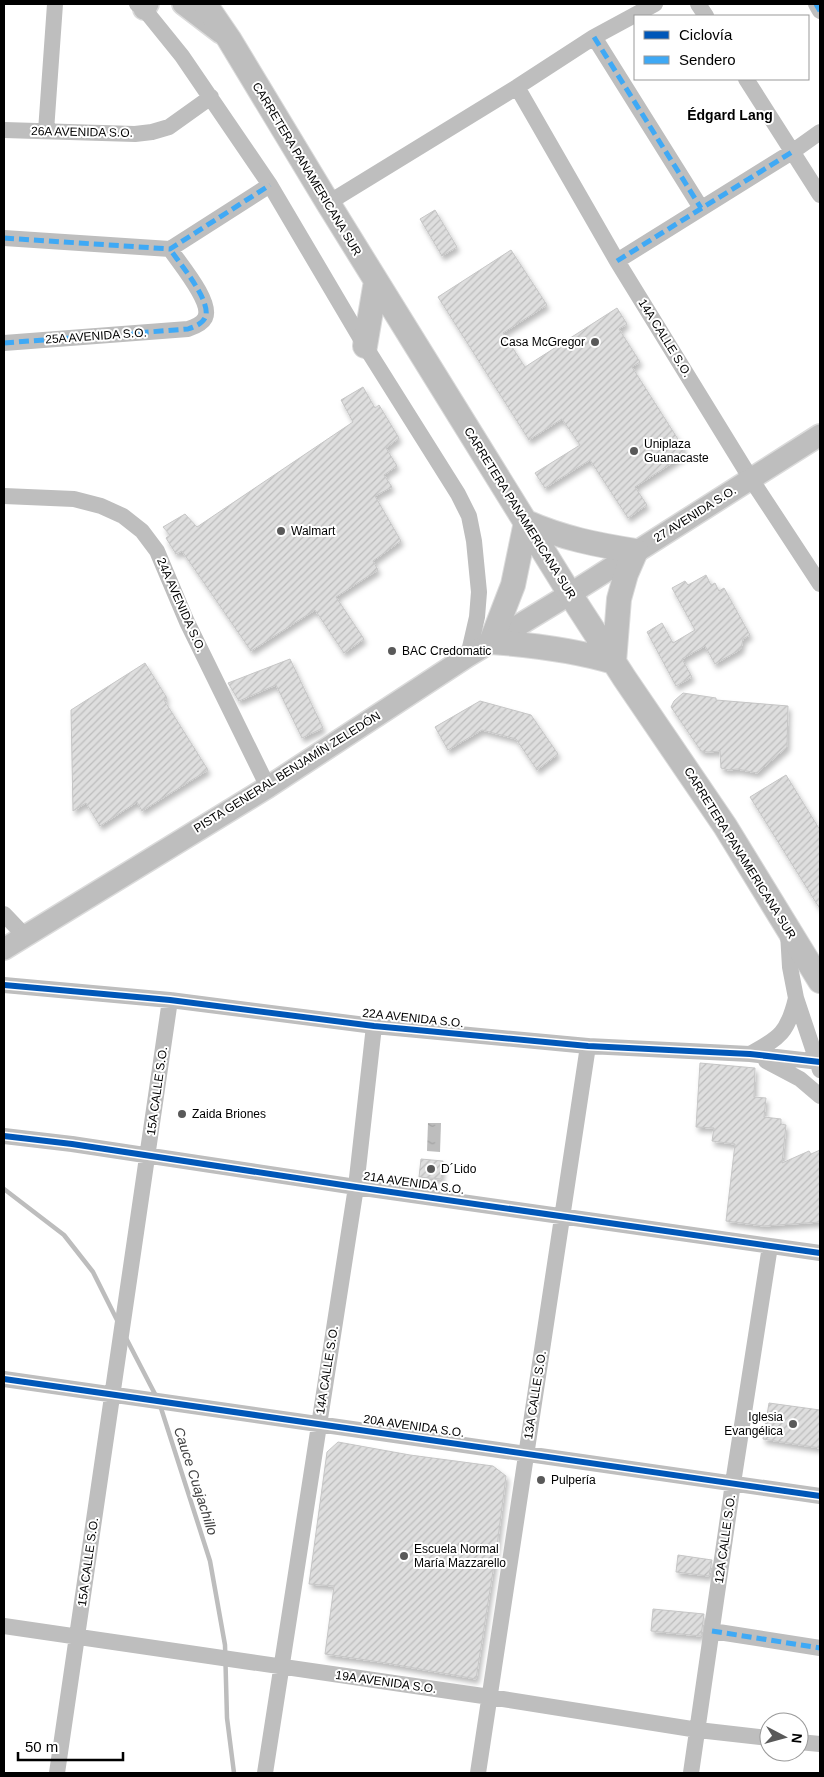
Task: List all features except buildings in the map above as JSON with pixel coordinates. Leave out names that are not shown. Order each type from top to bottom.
[{"type":"highway","name":"CARRETERA PANAMERICANA SUR","points":[[205,4],[570,594],[725,826],[788,930],[818,971]]},
{"type":"highway","name":"CARRETERA PANAMERICANA SUR","points":[[215,4],[229,40]]},
{"type":"highway","points":[[365,346],[376,282]]},
{"type":"highway","points":[[526,522],[560,536],[586,543],[636,551],[626,574],[619,599],[614,662],[581,653],[540,646],[491,642],[513,585],[526,522]]},
{"type":"main road","points":[[183,4],[229,40]]},
{"type":"main road","name":"27 AVENIDA S.O.","points":[[570,594],[820,435]]},
{"type":"main road","name":"PISTA GENERAL BENJAMÍN ZELEDÓN","points":[[4,949],[268,787],[468,656],[570,594]]},
{"type":"street","points":[[46,132],[55,4]]},
{"type":"street","points":[[635,15],[655,4]]},
{"type":"street","points":[[698,4],[705,15]]},
{"type":"street","points":[[816,4],[820,11]]},
{"type":"street","points":[[143,6],[182,56],[270,185],[365,346],[458,494],[469,516],[474,541],[479,592],[477,617],[468,656]]},
{"type":"street","points":[[328,203],[517,87],[594,37],[634,15]]},
{"type":"street","points":[[594,37],[701,208]]},
{"type":"street","points":[[747,80],[820,194]]},
{"type":"street","name":"14A CALLE S.O.","points":[[517,87],[617,261],[751,479],[820,584]]},
{"type":"street","name":"26A AVENIDA S.O.","points":[[4,130],[135,134],[152,132],[169,126],[211,97]]},
{"type":"street","points":[[617,261],[792,152],[820,132]]},
{"type":"street","points":[[4,238],[170,249],[270,185]]},
{"type":"street","name":"25A AVENIDA S.O.","points":[[4,343],[188,329],[198,325],[205,318],[204,299],[170,249]]},
{"type":"street","name":"24A AVENIDA S.O.","points":[[4,496],[83,501],[101,506],[123,516],[142,531],[157,551],[187,622],[268,787]]},
{"type":"street","points":[[4,914],[25,936]]},
{"type":"street","points":[[788,930],[790,967],[796,998],[819,1065]]},
{"type":"street","name":"22A AVENIDA S.O.","points":[[4,985],[170,1000],[374,1026],[588,1046],[750,1054],[819,1065]]},
{"type":"street","points":[[750,1054],[774,1041],[784,1030],[791,1017],[796,998]]},
{"type":"street","name":"15A CALLE S.O.","points":[[57,1773],[170,1000]]},
{"type":"street","name":"14A CALLE S.O.","points":[[265,1773],[356,1187],[374,1026]]},
{"type":"street","points":[[819,1065],[820,1041]]},
{"type":"street","name":"13A CALLE S.O.","points":[[478,1773],[588,1046]]},
{"type":"street","points":[[750,1054],[800,1078],[820,1096]]},
{"type":"street","name":"21A AVENIDA S.O.","points":[[4,1136],[148,1155],[356,1187],[820,1253]]},
{"type":"street","name":"12A CALLE S.O.","points":[[691,1773],[770,1246]]},
{"type":"street","name":"20A AVENIDA S.O.","points":[[4,1379],[820,1496]]},
{"type":"street","name":"19A AVENIDA S.O.","points":[[4,1626],[490,1697],[698,1730],[759,1737]]},
{"type":"street","points":[[712,1631],[820,1648]]},
{"type":"water","points":[[428,1123],[441,1123],[440,1152],[427,1151]]},
{"type":"waterway","name":"Cauce Cuajachillo","points":[[4,1189],[64,1235],[93,1272],[117,1320]]},
{"type":"waterway","name":"Cauce Cuajachillo","points":[[126,1338],[156,1396]]},
{"type":"waterway","name":"Cauce Cuajachillo","points":[[160,1405],[210,1561],[225,1645],[227,1718],[234,1773]]},
{"type":"marked path","points":[[816,4],[820,11]]},
{"type":"marked path","points":[[594,37],[701,208]]},
{"type":"marked path","points":[[617,261],[792,152]]},
{"type":"marked path","points":[[4,238],[170,249],[270,185]]},
{"type":"marked path","points":[[4,343],[188,329],[198,325],[205,318],[204,302],[194,283],[170,249]]},
{"type":"marked path","points":[[712,1631],[820,1648]]},
{"type":"cycle path","points":[[4,985],[170,1000],[374,1026],[588,1046],[750,1054],[820,1062]]},
{"type":"cycle path","points":[[4,1136],[72,1144],[356,1187],[820,1253]]},
{"type":"cycle path","points":[[4,1379],[820,1496]]},
{"type":"place","name":"Casa McGregor","points":[[595,342]]},
{"type":"place","name":"Uniplaza Guanacaste","points":[[634,451]]},
{"type":"place","name":"Walmart","points":[[281,531]]},
{"type":"place","name":"BAC Credomatic","points":[[392,651]]},
{"type":"place","name":"Zaida Briones","points":[[182,1114]]},
{"type":"place","name":"D´Lido","points":[[431,1169]]},
{"type":"place","name":"Iglesia Evangélica","points":[[793,1424]]},
{"type":"place","name":"Pulpería","points":[[541,1480]]},
{"type":"place","name":"Escuela Normal María Mazzarello","points":[[404,1556]]},
{"type":"district","name":"Édgard Lang","points":[[730,115]]}]
